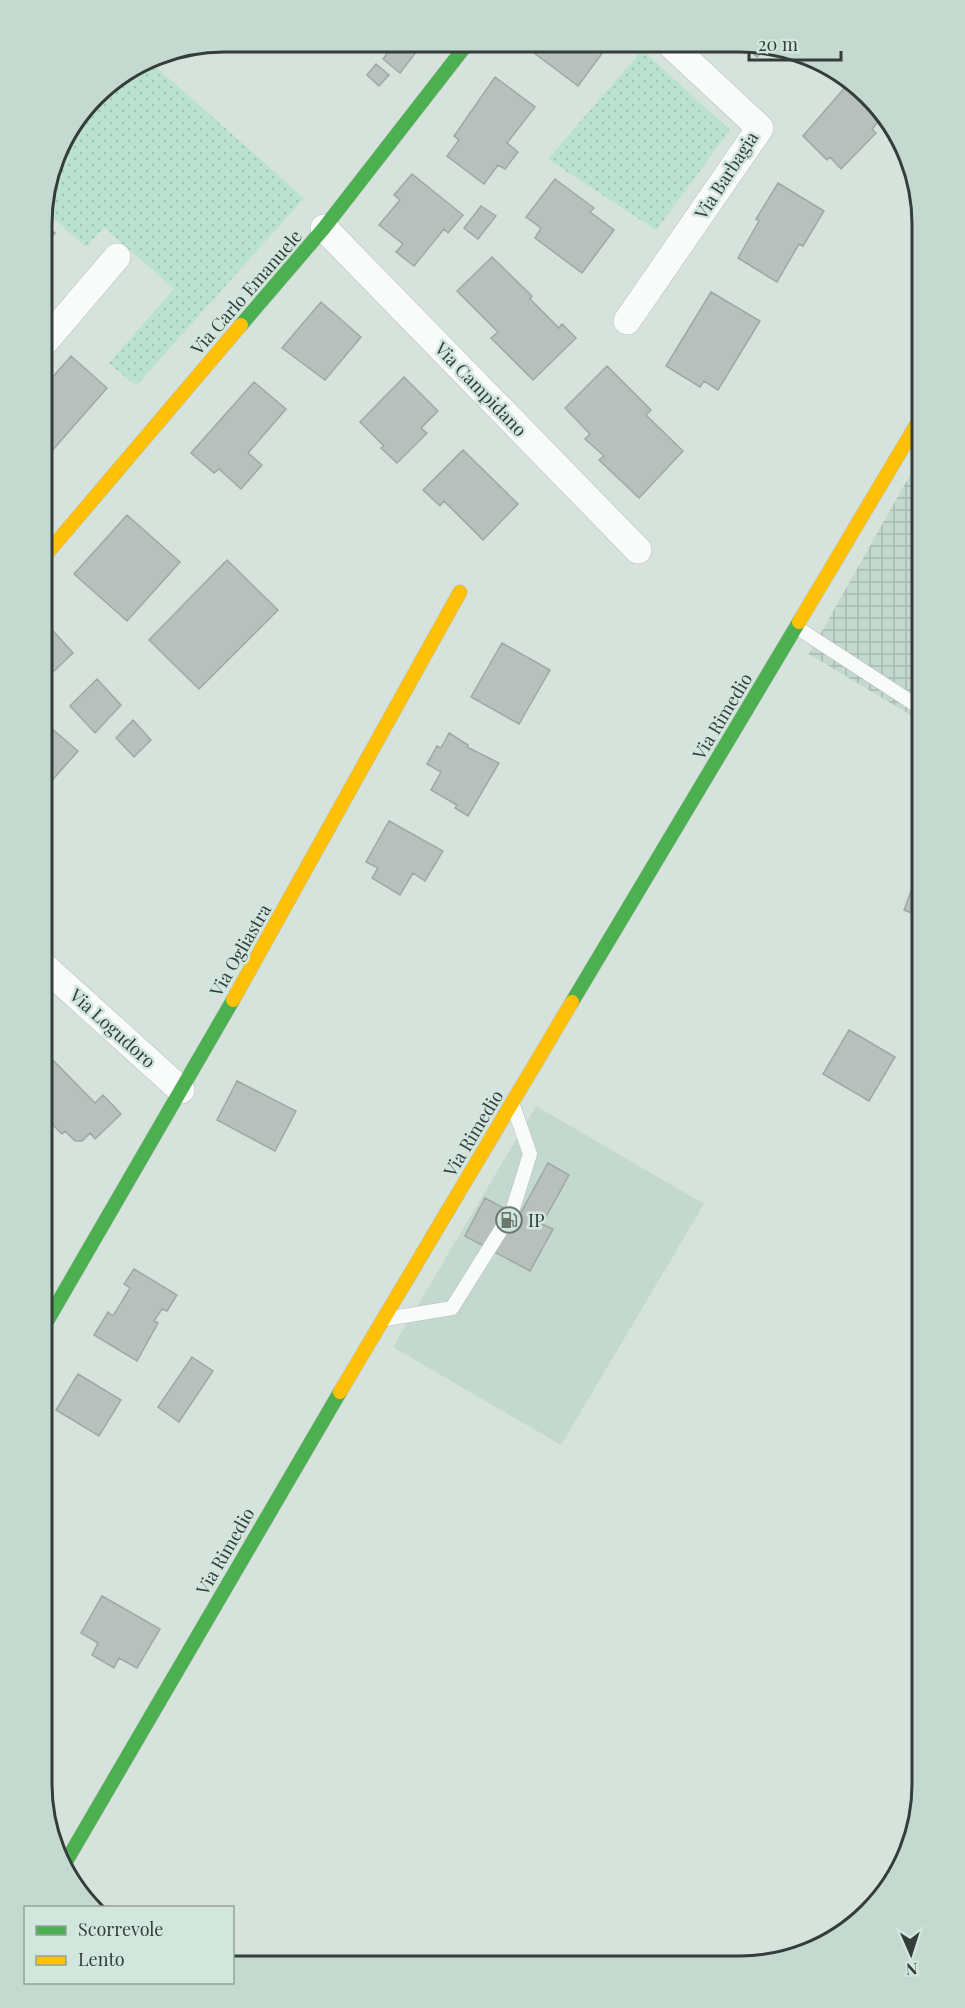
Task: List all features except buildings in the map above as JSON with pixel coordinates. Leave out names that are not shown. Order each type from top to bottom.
[{"type":"main road","name":"Via Carlo Emanuele","points":[[53,547],[324,228],[461,52]]},
{"type":"main road","name":"Via Rimedio","points":[[69,1856],[383,1320],[912,432]]},
{"type":"main road","name":"Via Ogliastra","points":[[52,1312],[317,853],[460,592]]},
{"type":"street","name":"Via Barbagia","points":[[627,321],[760,128],[679,52]]},
{"type":"street","name":"Via Campidano","points":[[324,228],[638,550]]},
{"type":"street","points":[[53,332],[117,257]]},
{"type":"street","name":"Via Logudoro","points":[[53,974],[181,1090]]},
{"type":"lane","points":[[796,627],[912,702]]},
{"type":"lane","points":[[383,1320],[452,1308],[512,1212],[530,1154],[513,1103]]},
{"type":"shaded area","points":[[912,472],[912,716],[809,654]]},
{"type":"shaded area","points":[[536,1106],[704,1204],[561,1445],[393,1347]]},
{"type":"green space","points":[[640,52],[644,52],[730,130],[656,230],[548,159]]},
{"type":"green space","points":[[156,67],[304,198],[136,386],[109,363],[174,289],[104,227],[86,247],[53,218],[58,180],[70,148],[88,120],[111,95],[138,76]]},
{"type":"traffic: fast","points":[[241,325],[324,228],[461,52]]},
{"type":"traffic: fast","points":[[572,1002],[799,622]]},
{"type":"traffic: fast","points":[[52,1312],[233,1000]]},
{"type":"traffic: fast","points":[[69,1856],[340,1392]]},
{"type":"traffic: slow","points":[[53,547],[241,325]]},
{"type":"traffic: slow","points":[[799,622],[912,432]]},
{"type":"traffic: slow","points":[[233,1000],[460,592]]},
{"type":"traffic: slow","points":[[340,1392],[572,1002]]},
{"type":"place","name":"IP","points":[[509,1220]]}]
